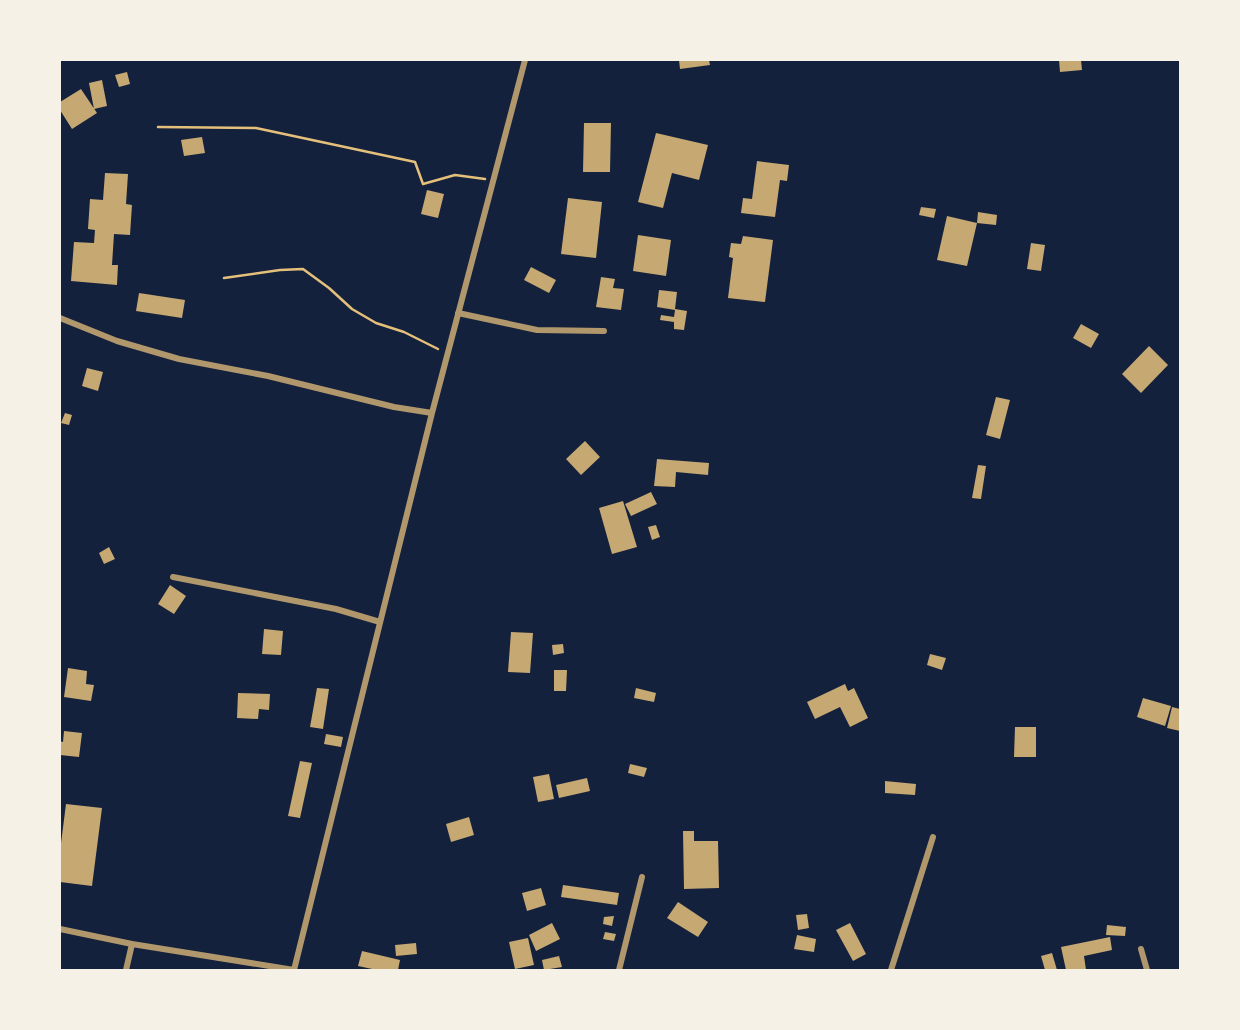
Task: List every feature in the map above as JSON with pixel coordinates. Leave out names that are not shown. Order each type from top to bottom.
[{"type":"street","points":[[60,929],[294,970],[432,413],[525,60]]},
{"type":"street","points":[[458,313],[537,330],[604,331]]},
{"type":"street","points":[[60,318],[117,341],[179,359],[432,413]]},
{"type":"street","points":[[173,577],[336,609],[380,622]]},
{"type":"street","points":[[891,971],[933,837]]},
{"type":"street","points":[[619,971],[642,877]]},
{"type":"street","points":[[126,971],[132,943]]},
{"type":"street","points":[[1141,948],[1147,971]]},
{"type":"path","points":[[158,127],[256,128],[415,162],[423,184],[455,175],[493,180]]},
{"type":"path","points":[[225,278],[303,269],[352,309],[376,323],[404,332],[447,354]]},
{"type":"building","points":[[679,60],[709,60],[710,65],[680,69]]},
{"type":"building","points":[[1059,60],[1081,60],[1082,70],[1060,72]]},
{"type":"building","points":[[127,72],[130,84],[119,87],[115,75]]},
{"type":"building","points":[[102,80],[107,106],[94,109],[89,83]]},
{"type":"building","points":[[81,89],[97,113],[72,129],[60,110],[60,102]]},
{"type":"building","points":[[584,123],[611,123],[610,172],[583,172]]},
{"type":"building","points":[[656,133],[708,145],[699,180],[672,173],[663,208],[638,202]]},
{"type":"building","points":[[202,137],[205,153],[184,156],[181,140]]},
{"type":"building","points":[[757,161],[789,165],[787,181],[780,180],[775,217],[741,213],[743,198],[752,199]]},
{"type":"building","points":[[105,173],[128,174],[126,204],[132,205],[130,235],[114,234],[112,265],[118,265],[117,285],[71,281],[74,242],[94,243],[95,230],[88,229],[90,199],[103,200]]},
{"type":"building","points":[[427,190],[444,194],[438,218],[421,214]]},
{"type":"building","points":[[568,198],[602,202],[596,258],[561,254]]},
{"type":"building","points":[[921,207],[936,209],[934,218],[919,215]]},
{"type":"building","points":[[978,212],[997,215],[996,225],[977,223]]},
{"type":"building","points":[[947,216],[977,223],[967,266],[937,260]]},
{"type":"building","points":[[638,235],[671,240],[666,276],[633,271]]},
{"type":"building","points":[[743,236],[773,240],[765,302],[728,298],[733,258],[729,257],[731,243],[741,244]]},
{"type":"building","points":[[1031,243],[1045,245],[1041,271],[1027,269]]},
{"type":"building","points":[[531,267],[556,280],[549,293],[524,280]]},
{"type":"building","points":[[601,277],[615,279],[613,288],[624,289],[621,310],[596,307]]},
{"type":"building","points":[[659,290],[677,292],[675,309],[687,311],[684,330],[674,329],[674,322],[660,320],[661,315],[674,317],[675,310],[657,307]]},
{"type":"building","points":[[139,293],[185,300],[182,318],[136,311]]},
{"type":"building","points":[[1081,324],[1099,334],[1091,348],[1073,338]]},
{"type":"building","points":[[1149,346],[1168,365],[1141,393],[1122,374]]},
{"type":"building","points":[[87,368],[103,372],[98,391],[82,386]]},
{"type":"building","points":[[996,397],[1010,400],[1000,439],[986,435]]},
{"type":"building","points":[[65,413],[72,415],[69,425],[61,423]]},
{"type":"building","points":[[585,441],[600,457],[581,475],[566,459]]},
{"type":"building","points":[[657,459],[709,463],[708,475],[676,472],[675,487],[654,486]]},
{"type":"building","points":[[978,465],[986,466],[981,499],[972,498]]},
{"type":"building","points":[[651,492],[657,504],[631,516],[625,504]]},
{"type":"building","points":[[623,501],[637,547],[612,554],[599,508]]},
{"type":"building","points":[[656,525],[660,537],[652,540],[648,527]]},
{"type":"building","points":[[109,547],[115,559],[104,564],[99,553]]},
{"type":"building","points":[[170,585],[186,596],[174,614],[158,604]]},
{"type":"building","points":[[264,629],[283,631],[281,655],[262,654]]},
{"type":"building","points":[[511,632],[533,633],[530,673],[508,672]]},
{"type":"building","points":[[563,644],[564,653],[553,655],[552,645]]},
{"type":"building","points":[[930,654],[946,658],[942,670],[927,665]]},
{"type":"building","points":[[68,668],[87,671],[86,684],[94,685],[91,701],[64,697]]},
{"type":"building","points":[[554,670],[567,670],[566,691],[554,691]]},
{"type":"building","points":[[845,684],[848,691],[854,688],[868,718],[850,727],[840,707],[815,719],[807,702]]},
{"type":"building","points":[[317,688],[329,689],[323,729],[310,727]]},
{"type":"building","points":[[636,688],[656,693],[654,702],[634,698]]},
{"type":"building","points":[[238,693],[270,694],[269,710],[259,709],[258,719],[237,718]]},
{"type":"building","points":[[1143,698],[1171,706],[1165,726],[1137,717]]},
{"type":"building","points":[[1172,707],[1180,709],[1180,731],[1167,728]]},
{"type":"building","points":[[1015,727],[1036,727],[1036,757],[1014,757]]},
{"type":"building","points":[[64,731],[82,733],[79,757],[60,755],[60,741],[63,742]]},
{"type":"building","points":[[326,734],[343,737],[341,747],[324,744]]},
{"type":"building","points":[[300,761],[312,763],[300,818],[288,816]]},
{"type":"building","points":[[630,764],[647,768],[644,777],[628,773]]},
{"type":"building","points":[[549,774],[554,799],[538,802],[533,777]]},
{"type":"building","points":[[587,778],[590,791],[559,798],[556,785]]},
{"type":"building","points":[[885,781],[916,784],[915,795],[885,793]]},
{"type":"building","points":[[66,804],[102,808],[92,886],[60,882],[60,851]]},
{"type":"building","points":[[469,817],[474,835],[451,842],[446,824]]},
{"type":"building","points":[[683,831],[694,831],[694,841],[718,841],[719,888],[684,889]]},
{"type":"building","points":[[563,885],[619,893],[617,905],[561,897]]},
{"type":"building","points":[[541,888],[546,905],[527,911],[522,893]]},
{"type":"building","points":[[678,902],[708,922],[698,937],[667,918]]},
{"type":"building","points":[[807,914],[809,928],[798,930],[796,915]]},
{"type":"building","points":[[614,916],[612,926],[603,924],[604,917]]},
{"type":"building","points":[[552,923],[560,939],[536,951],[529,935]]},
{"type":"building","points":[[850,923],[866,954],[853,961],[836,930]]},
{"type":"building","points":[[1107,925],[1126,927],[1125,936],[1106,935]]},
{"type":"building","points":[[605,932],[616,934],[614,941],[603,939]]},
{"type":"building","points":[[797,935],[816,939],[814,952],[794,949]]},
{"type":"building","points":[[1110,937],[1112,950],[1084,956],[1086,970],[1066,970],[1061,947]]},
{"type":"building","points":[[528,938],[534,965],[515,969],[509,942]]},
{"type":"building","points":[[416,943],[417,954],[396,956],[395,945]]},
{"type":"building","points":[[362,951],[400,960],[398,970],[358,966]]},
{"type":"building","points":[[1052,953],[1057,970],[1045,970],[1041,956]]},
{"type":"building","points":[[559,956],[562,967],[544,970],[542,960]]}]
